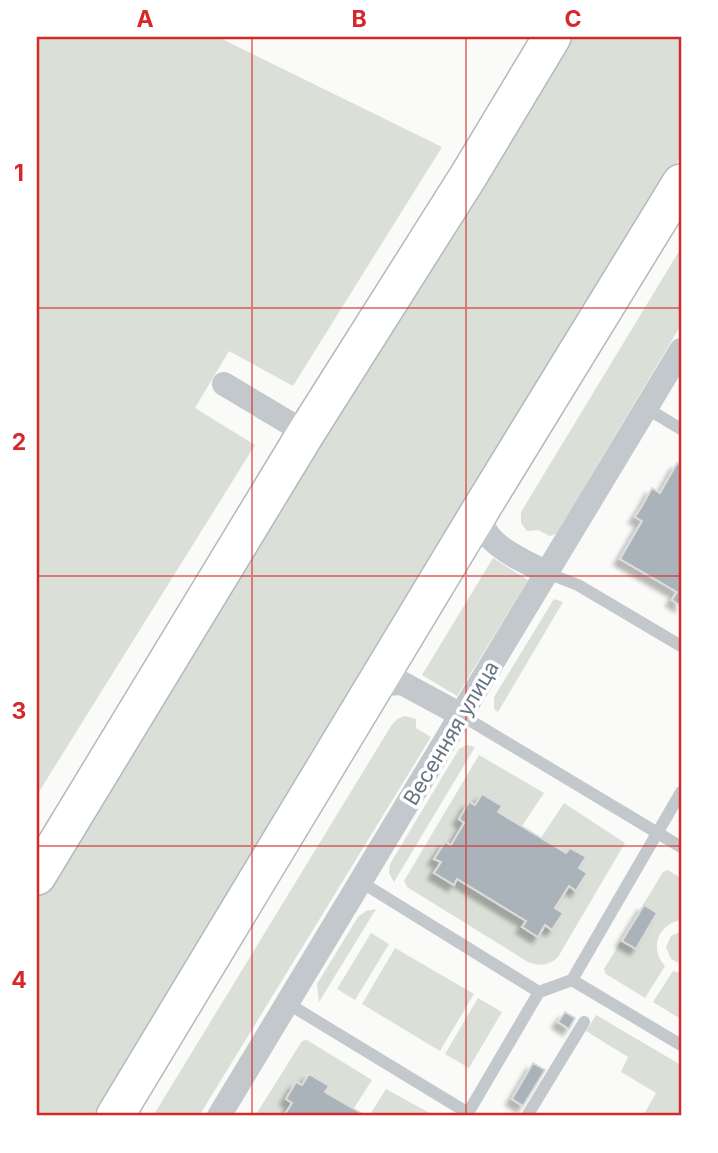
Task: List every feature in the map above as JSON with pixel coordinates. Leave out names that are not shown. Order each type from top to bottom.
[{"type":"street","points":[[37,876],[306,433],[469,175],[552,37]]},
{"type":"street","points":[[115,1116],[681,183]]},
{"type":"street","name":"Весенняя улица","points":[[219,1116],[681,350]]},
{"type":"street","points":[[224,384],[306,433]]},
{"type":"street","points":[[486,501],[481,512],[482,522],[490,539],[547,573]]},
{"type":"street","points":[[368,697],[385,684],[402,683],[461,715]]},
{"type":"lane","points":[[646,408],[681,429]]},
{"type":"lane","points":[[547,573],[578,585],[681,646]]},
{"type":"lane","points":[[461,715],[681,847]]},
{"type":"lane","points":[[287,1003],[468,1115],[539,992],[572,980],[681,792]]},
{"type":"lane","points":[[361,882],[539,992]]},
{"type":"lane","points":[[572,980],[681,1045]]},
{"type":"lane","points":[[527,1116],[584,1022]]},
{"type":"shaded area","points":[[37,37],[218,37],[442,147],[293,386],[229,351],[195,408],[255,445],[37,795]]},
{"type":"shaded area","points":[[568,37],[681,37],[681,156],[350,692],[94,1116],[37,1116],[37,893]]},
{"type":"shaded area","points":[[681,248],[681,325],[556,534],[550,536],[538,530],[527,531],[521,523],[521,512]]},
{"type":"shaded area","points":[[493,558],[528,580],[457,696],[422,675]]},
{"type":"shaded area","points":[[554,599],[563,602],[498,712],[494,709],[494,697]]},
{"type":"shaded area","points":[[405,716],[416,719],[416,728],[431,737],[199,1116],[153,1116],[391,726],[397,719]]},
{"type":"shaded area","points":[[467,745],[475,747],[394,882],[389,873],[390,864],[459,749]]},
{"type":"shaded area","points":[[479,755],[544,793],[522,826],[541,838],[564,803],[625,843],[558,957],[548,964],[528,962],[407,887],[404,881]]},
{"type":"shaded area","points":[[668,870],[681,878],[681,920],[667,926],[658,938],[658,952],[665,966],[645,998],[606,974],[604,969],[663,872]]},
{"type":"shaded area","points":[[376,909],[319,1002],[317,984],[358,917],[366,911]]},
{"type":"shaded area","points":[[681,931],[681,964],[671,959],[666,947],[671,936]]},
{"type":"shaded area","points":[[371,933],[389,944],[355,1000],[337,989]]},
{"type":"shaded area","points":[[395,948],[474,994],[440,1051],[362,1004]]},
{"type":"shaded area","points":[[673,971],[681,973],[679,1018],[653,1002]]},
{"type":"shaded area","points":[[478,998],[502,1012],[469,1068],[445,1054]]},
{"type":"shaded area","points":[[596,1015],[681,1065],[681,1108],[677,1116],[643,1116],[656,1093],[621,1072],[628,1057],[586,1031]]},
{"type":"shaded area","points":[[307,1040],[372,1080],[354,1108],[366,1116],[255,1116],[302,1041]]},
{"type":"shaded area","points":[[386,1089],[435,1116],[369,1116]]},
{"type":"building","points":[[677,463],[681,465],[681,606],[672,600],[677,592],[620,559],[642,521],[635,517],[652,488],[660,493]]},
{"type":"building","points":[[482,794],[502,806],[498,812],[566,853],[570,848],[586,857],[579,868],[587,873],[576,891],[569,886],[555,908],[563,913],[552,930],[545,925],[538,937],[522,927],[526,921],[457,879],[454,885],[434,873],[441,862],[434,859],[445,842],[451,845],[464,823],[459,819],[469,802],[475,805]]},
{"type":"building","points":[[644,905],[657,913],[636,949],[622,941]]},
{"type":"building","points":[[565,1012],[575,1018],[569,1029],[558,1022]]},
{"type":"building","points":[[533,1063],[545,1070],[523,1106],[512,1099]]},
{"type":"building","points":[[309,1074],[329,1086],[325,1092],[366,1116],[284,1116],[292,1103],[286,1099],[296,1082],[302,1085]]}]
